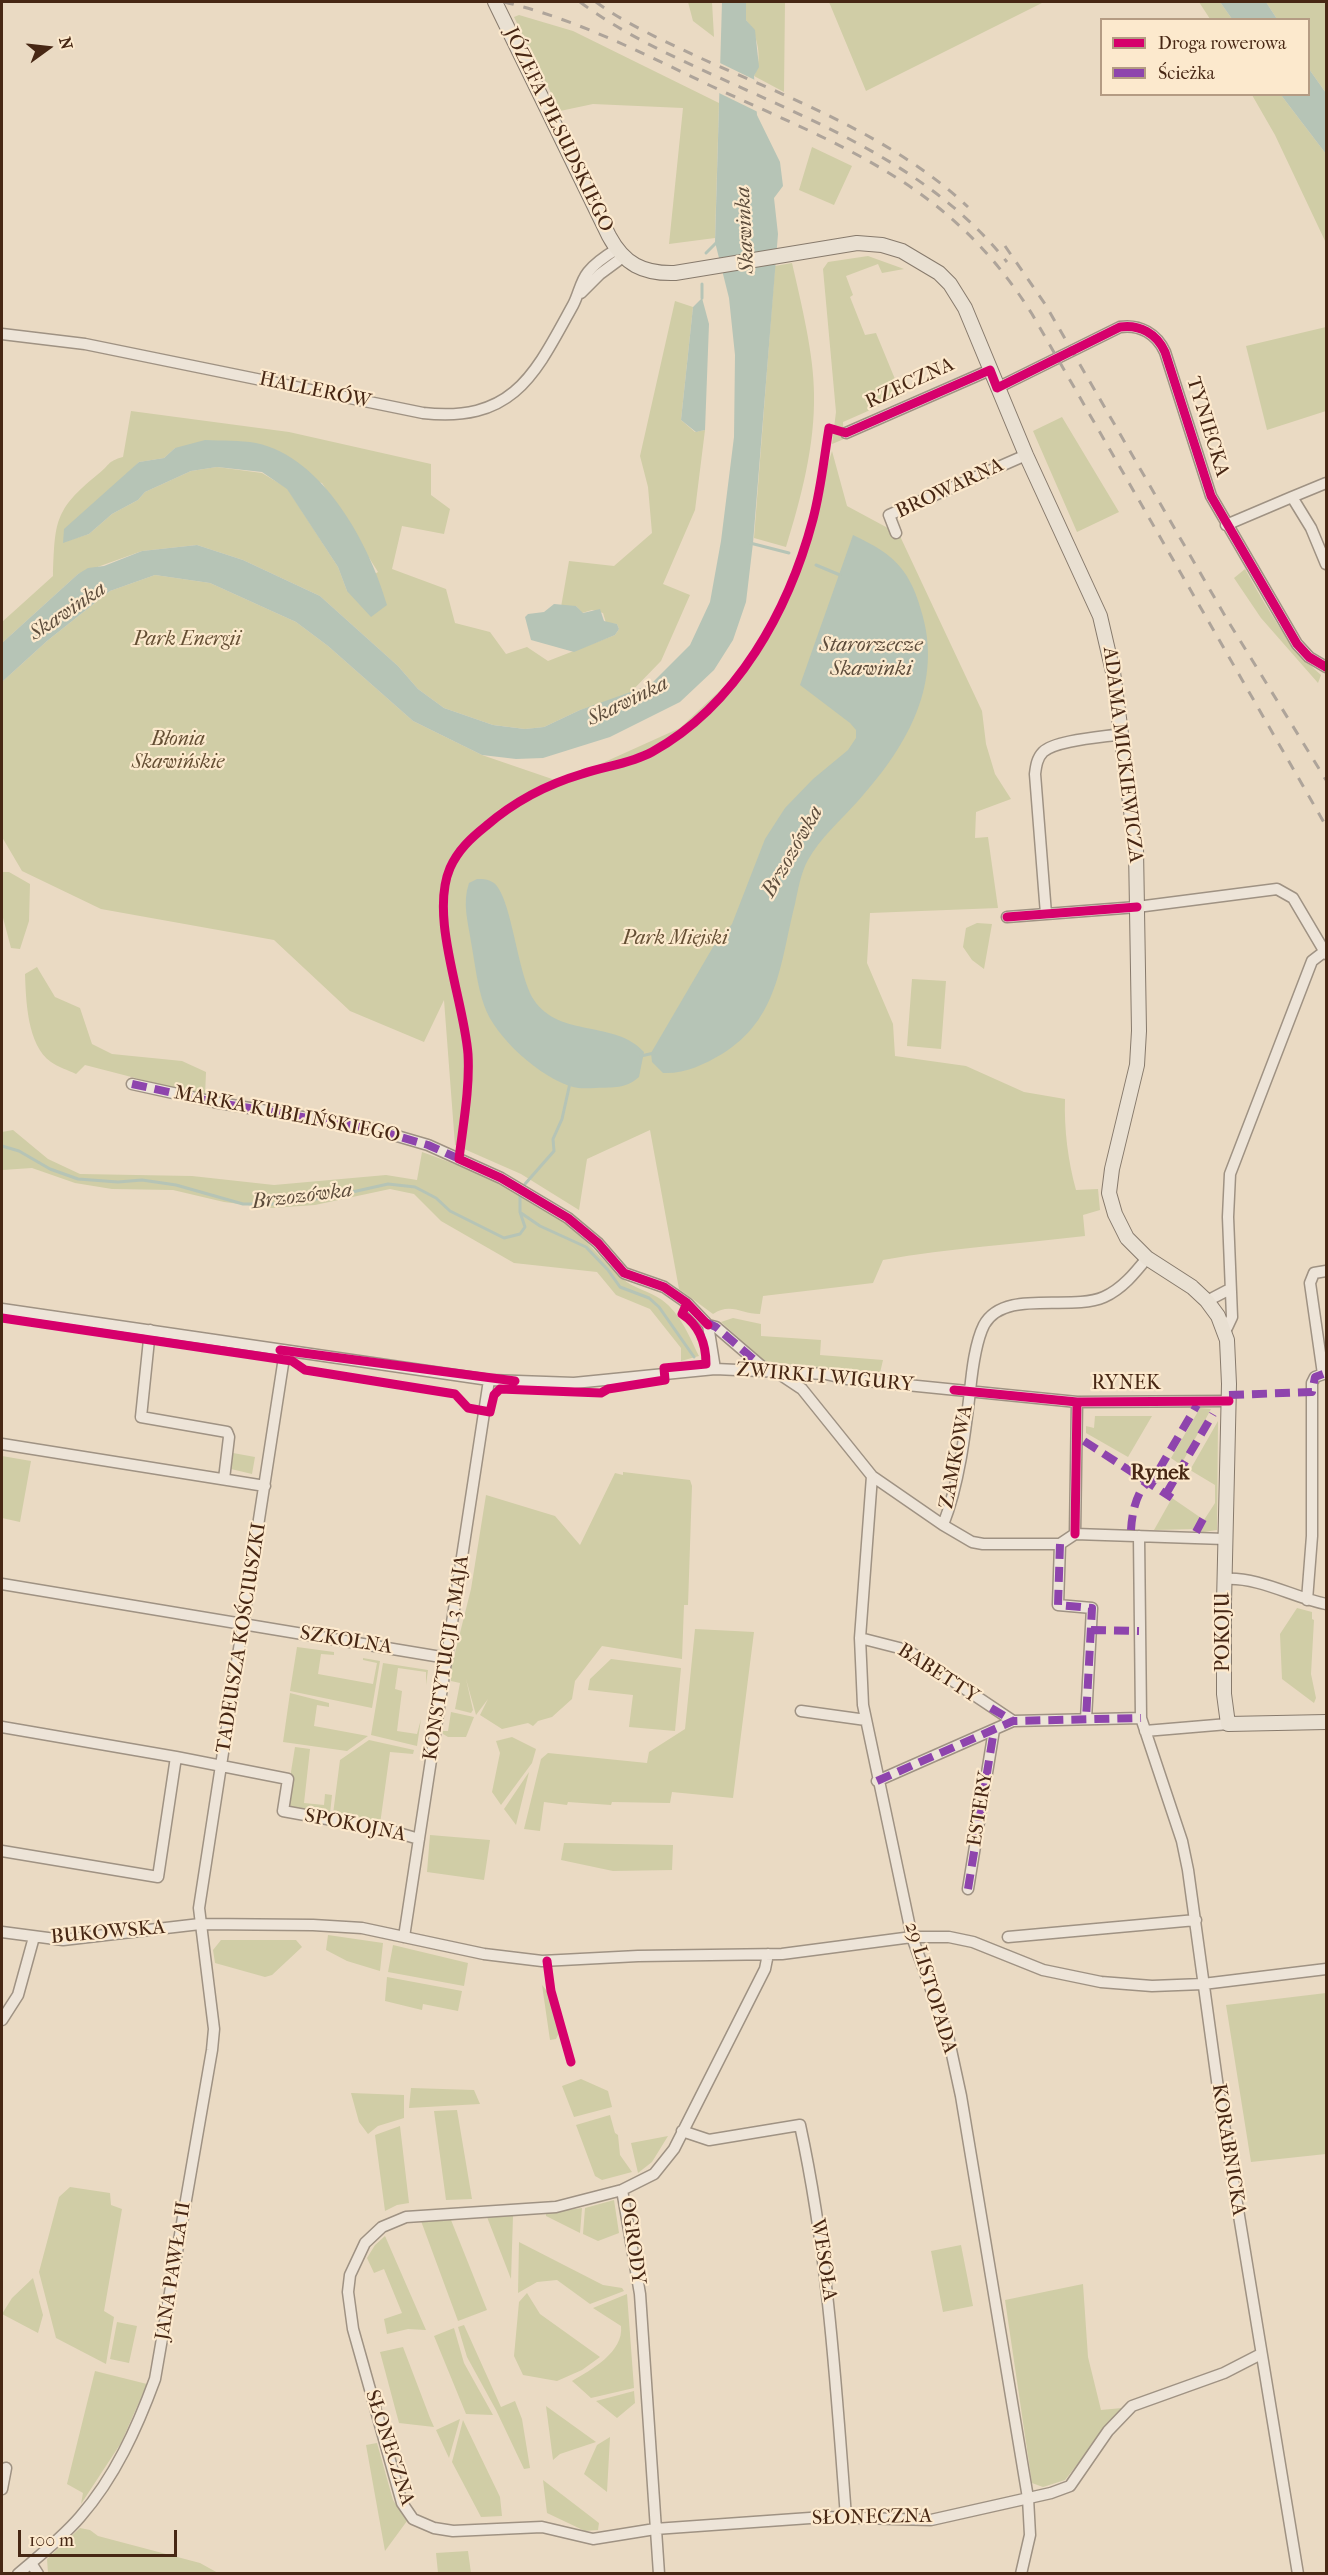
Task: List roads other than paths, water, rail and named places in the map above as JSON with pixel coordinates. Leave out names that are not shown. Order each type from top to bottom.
[{"type":"main road","name":"JÓZEFA PIŁSUDSKIEGO","points":[[495,2],[620,253]]},
{"type":"main road","name":"ADAMA MICKIEWICZA","points":[[620,253],[645,271],[675,273],[811,249],[857,243],[877,244],[895,248],[921,260],[945,279],[959,298],[1026,455],[1104,627],[1122,734],[1135,836],[1137,907],[1137,1065],[1109,1186],[1118,1223],[1132,1243],[1147,1258],[1192,1287],[1207,1301],[1225,1332],[1229,1361],[1229,1398]]},
{"type":"main road","points":[[1225,1539],[1229,1398]]},
{"type":"main road","name":"POKOJU","points":[[1225,1539],[1224,1694],[1228,1724]]},
{"type":"main road","points":[[1228,1724],[1326,1722]]},
{"type":"street","name":"HALLERÓW","points":[[2,334],[85,344],[423,413],[460,414],[493,404],[512,393],[530,378],[543,361],[575,300],[620,253]]},
{"type":"street","name":"TYNIECKA","points":[[997,388],[1111,330],[1127,326],[1147,331],[1158,340],[1165,352],[1203,479],[1226,525],[1297,644],[1309,657],[1326,667]]},
{"type":"street","name":"RZECZNA","points":[[846,433],[990,370]]},
{"type":"street","name":"BROWARNA","points":[[896,533],[889,515],[1026,455]]},
{"type":"street","points":[[1226,525],[1326,483]]},
{"type":"street","points":[[1292,497],[1311,528],[1326,564]]},
{"type":"street","points":[[1046,914],[1035,774],[1038,761],[1044,751],[1055,745],[1122,734]]},
{"type":"street","points":[[1007,916],[1137,907],[1269,889],[1281,890],[1293,898],[1326,952],[1312,961],[1230,1174],[1232,1317],[1225,1332]]},
{"type":"street","name":"MARKA KUBLIŃSKIEGO","points":[[132,1083],[214,1102],[373,1129],[428,1145],[501,1178],[568,1218],[598,1243],[624,1273],[664,1287],[687,1304],[708,1325],[716,1327],[766,1371]]},
{"type":"street","name":"ZAMKOWA","points":[[943,1525],[981,1332],[994,1312],[1018,1304],[1073,1303],[1104,1297],[1135,1274],[1147,1258]]},
{"type":"street","points":[[1307,1600],[1312,1536],[1312,1383],[1315,1377],[1325,1374],[1310,1283],[1314,1273],[1326,1271]]},
{"type":"street","points":[[1207,1301],[1230,1289]]},
{"type":"street","name":"ŻWIRKI I WIGURY","points":[[2,1309],[150,1335],[285,1351],[489,1380],[574,1383],[715,1370],[766,1371],[815,1374],[1077,1402]]},
{"type":"street","points":[[708,1325],[707,1331],[715,1370]]},
{"type":"street","points":[[150,1335],[141,1417],[227,1432],[229,1437],[224,1479]]},
{"type":"street","name":"TADEUSZA KOŚCIUSZKI","points":[[200,1924],[200,1908],[285,1351]]},
{"type":"street","points":[[766,1371],[781,1375],[802,1389],[872,1476],[972,1542],[1060,1544],[1075,1534],[1225,1539]]},
{"type":"street","points":[[802,1389],[815,1374]]},
{"type":"street","name":"KONSTYTUCJI 3 MAJA","points":[[404,1936],[489,1380]]},
{"type":"street","name":"RYNEK","points":[[1075,1534],[1077,1402],[1229,1398]]},
{"type":"street","points":[[2,1444],[265,1486]]},
{"type":"street","name":"29 LISTOPADA","points":[[872,1476],[860,1638],[866,1720],[912,1937],[948,2036],[960,2094],[1028,2498],[1030,2535],[1020,2574]]},
{"type":"street","name":"KORABNICKA","points":[[1139,1536],[1141,1718],[1182,1841],[1196,1920],[1203,1984],[1261,2354],[1298,2574]]},
{"type":"street","points":[[1060,1544],[1058,1605],[1092,1608],[1086,1719]]},
{"type":"street","points":[[1225,1579],[1246,1578],[1307,1600],[1326,1604]]},
{"type":"street","name":"SZKOLNA","points":[[2,1584],[447,1658]]},
{"type":"street","name":"BABETTY","points":[[860,1638],[907,1650],[1013,1721]]},
{"type":"street","points":[[801,1712],[866,1720]]},
{"type":"street","points":[[878,1781],[1013,1721],[1141,1718]]},
{"type":"street","points":[[1145,1731],[1228,1724]]},
{"type":"street","points":[[2,1727],[223,1766]]},
{"type":"street","name":"ESTERY","points":[[968,1889],[994,1730]]},
{"type":"street","points":[[2,1851],[158,1877],[176,1757]]},
{"type":"street","name":"SPOKOJNA","points":[[223,1766],[288,1779],[283,1811],[388,1830],[419,1839]]},
{"type":"street","points":[[1008,1937],[1196,1920]]},
{"type":"street","name":"BUKOWSKA","points":[[2,2020],[18,1995],[34,1937],[75,1939],[200,1924],[351,1927],[484,1954],[534,1961],[768,1954],[912,1937],[949,1937],[973,1942],[1043,1971],[1101,1982],[1152,1986],[1203,1984],[1326,1969]]},
{"type":"street","name":"JANA PAWŁA II","points":[[18,2574],[80,2517],[116,2465],[137,2428],[155,2379],[212,2050],[214,2029],[200,1924]]},
{"type":"street","points":[[2,1932],[34,1937]]},
{"type":"street","name":"OGRODY","points":[[659,2574],[640,2294],[622,2190],[654,2174],[674,2149],[765,1969],[768,1954]]},
{"type":"street","name":"WESOŁA","points":[[682,2131],[709,2140],[800,2125],[832,2324],[846,2517]]},
{"type":"street","name":"SŁONECZNA","points":[[622,2190],[556,2207],[422,2214],[390,2222],[365,2243],[355,2262],[348,2292],[353,2329],[402,2503],[414,2519],[434,2528],[453,2531],[542,2526],[593,2539],[655,2529],[846,2517],[931,2520],[1070,2486],[1108,2432],[1132,2406],[1224,2373],[1261,2354]]},
{"type":"street","points":[[2,2489],[6,2468]]},
{"type":"street","points":[[31,2563],[38,2574]]},
{"type":"water","name":"Skawinka","points":[[722,2],[746,2],[746,20],[755,30],[759,67],[754,76],[757,115],[780,162],[783,186],[774,198],[778,234],[753,543],[746,602],[733,640],[714,670],[680,702],[610,737],[543,758],[516,759],[482,755],[413,721],[328,646],[296,622],[210,583],[155,575],[110,591],[47,641],[2,682],[2,643],[78,574],[88,568],[104,566],[142,551],[197,545],[243,560],[320,596],[398,666],[418,689],[444,708],[493,725],[525,729],[544,727],[580,710],[650,685],[690,645],[710,602],[721,541],[734,437],[735,355],[729,298],[715,242]]},
{"type":"water","points":[[1220,2],[1266,2],[1276,18],[1231,18]]},
{"type":"water","points":[[1310,70],[1326,93],[1326,154],[1282,96],[1310,96]]},
{"type":"water","points":[[702,298],[709,324],[705,430],[696,432],[681,420],[693,307]]},
{"type":"water","points":[[205,440],[256,443],[280,452],[302,466],[322,485],[356,531],[369,556],[387,605],[371,617],[347,591],[338,567],[287,489],[262,472],[217,467],[191,471],[145,492],[138,500],[112,514],[89,534],[63,543],[64,529],[139,462],[164,458],[175,448]]},
{"type":"water","name":"Starorzecze Skawinki","points":[[853,535],[868,542],[900,566],[918,601],[928,643],[923,693],[915,716],[890,761],[808,860],[800,881],[774,988],[755,1024],[741,1040],[715,1058],[686,1070],[663,1073],[652,1062],[651,1053],[713,947],[732,924],[765,839],[785,808],[813,779],[848,750],[856,738],[856,730],[850,723],[800,685]]},
{"type":"water","points":[[554,604],[576,606],[583,613],[600,609],[604,621],[617,624],[619,629],[615,635],[574,652],[531,640],[525,617],[528,614],[544,612]]},
{"type":"water","points":[[477,879],[494,883],[500,891],[510,919],[523,972],[534,1000],[545,1012],[558,1020],[619,1036],[632,1042],[644,1052],[639,1077],[619,1087],[573,1087],[534,1066],[498,1030],[484,1005],[467,920],[467,890],[469,883]]},
{"type":"waterway","points":[[706,253],[717,242]]},
{"type":"waterway","points":[[702,284],[702,298]]},
{"type":"waterway","name":"Brzozówka","points":[[750,543],[789,553]]},
{"type":"waterway","name":"Brzozówka","points":[[816,565],[840,575]]},
{"type":"waterway","name":"Brzozówka","points":[[641,1056],[654,1053]]},
{"type":"waterway","name":"Brzozówka","points":[[525,1184],[554,1151],[553,1139],[562,1119],[570,1083]]},
{"type":"waterway","name":"Brzozówka","points":[[2,1146],[19,1151],[50,1169],[78,1179],[118,1182],[142,1180],[176,1185],[243,1204],[280,1204],[330,1197],[388,1184],[415,1187],[436,1198],[450,1211],[504,1238],[520,1234],[525,1227],[520,1212],[520,1196]]},
{"type":"waterway","points":[[521,1213],[540,1226],[586,1247],[608,1270],[620,1287],[649,1298],[659,1307],[694,1357]]},
{"type":"railway","points":[[504,2],[583,27],[848,150],[929,200],[966,232],[1000,269],[1032,314],[1326,826]]},
{"type":"railway","points":[[580,2],[622,30],[652,46],[865,147],[941,197],[976,227],[1007,262]]},
{"type":"railway","points":[[596,2],[657,38],[874,139],[939,182],[968,207]]},
{"type":"railway","points":[[1005,246],[1045,304],[1228,621],[1326,780]]},
{"type":"district","name":"Rynek","points":[[1160,1474]]},
{"type":"park label","name":"Park Energii","points":[[187,640]]},
{"type":"park label","name":"Błonia Skawińskie","points":[[178,752]]},
{"type":"park label","name":"Park Miejski","points":[[675,939]]}]
